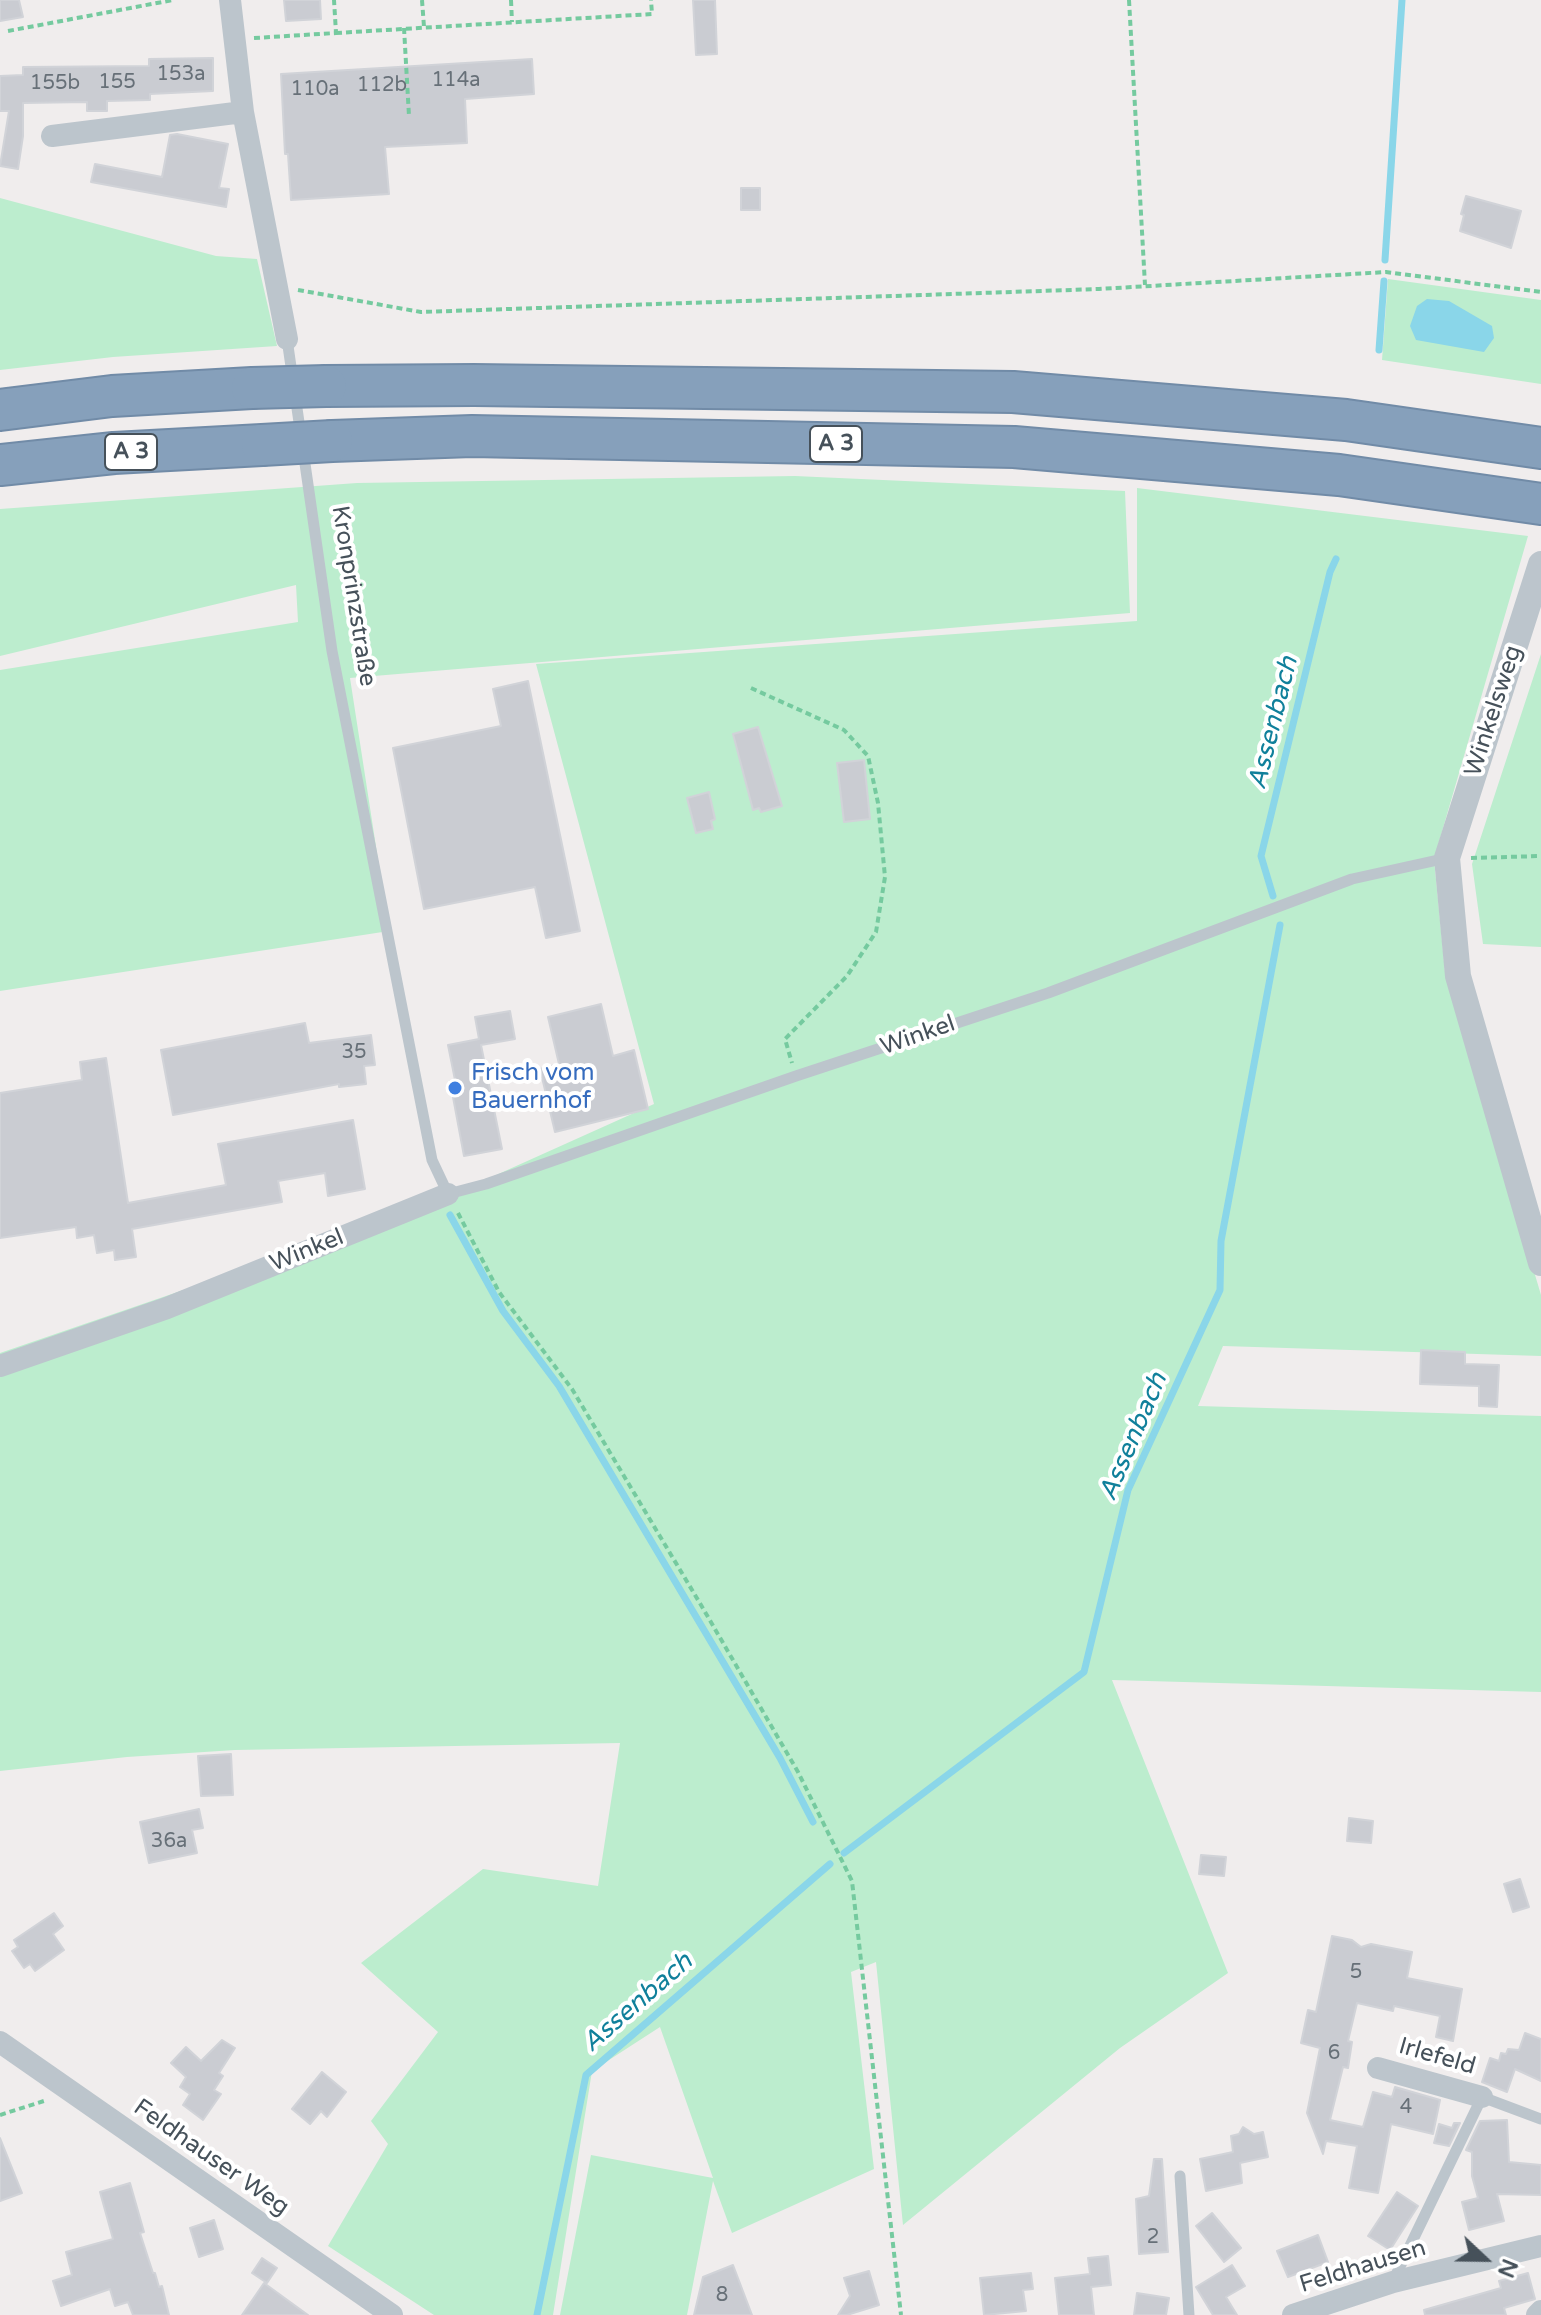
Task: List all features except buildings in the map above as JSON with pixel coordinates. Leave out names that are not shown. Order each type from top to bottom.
[{"type":"highway","points":[[0,410],[112,396],[326,386],[1013,392],[1346,420],[1524,446]]},
{"type":"highway","name":"A 3","points":[[0,465],[114,453],[472,436],[1014,447],[1339,475],[1541,504]]},
{"type":"street","name":"Kronprinzstraße","points":[[230,0],[243,112],[287,339]]},
{"type":"street","points":[[52,136],[243,112]]},
{"type":"street","name":"Winkelsweg","points":[[1447,858],[1541,564]]},
{"type":"street","points":[[1447,858],[1458,976],[1541,1263]]},
{"type":"street","name":"Winkel","points":[[0,1366],[167,1308],[448,1194]]},
{"type":"street","name":"Feldhauser Weg","points":[[0,2042],[392,2315]]},
{"type":"street","name":"Irlefeld","points":[[1378,2068],[1482,2097]]},
{"type":"street","name":"Feldhausen","points":[[1293,2315],[1393,2282],[1541,2246]]},
{"type":"lane","name":"Kronprinzstraße","points":[[287,339],[332,651],[432,1160],[448,1194]]},
{"type":"lane","name":"Winkel","points":[[448,1194],[486,1184],[796,1076],[1048,993],[1352,879],[1447,858]]},
{"type":"lane","points":[[1393,2282],[1482,2097],[1541,2119]]},
{"type":"lane","points":[[1180,2176],[1189,2315]]},
{"type":"path","points":[[8,31],[173,0]]},
{"type":"path","points":[[334,0],[336,33]]},
{"type":"path","points":[[422,0],[424,27]]},
{"type":"path","points":[[511,0],[512,22]]},
{"type":"path","points":[[236,41],[652,14],[651,0]]},
{"type":"path","points":[[1129,0],[1145,286]]},
{"type":"path","points":[[404,28],[409,116]]},
{"type":"path","points":[[276,287],[421,312],[1145,286],[1386,272],[1541,292]]},
{"type":"path","points":[[751,688],[844,730],[868,756],[878,803],[885,877],[876,932],[847,976],[785,1039],[796,1076]]},
{"type":"path","points":[[1447,858],[1541,856]]},
{"type":"path","points":[[448,1194],[499,1292],[572,1389],[701,1605],[798,1772],[852,1881],[901,2315]]},
{"type":"path","points":[[0,2115],[72,2092]]},
{"type":"green space","points":[[0,198],[216,256],[257,259],[277,346],[113,357],[0,370]]},
{"type":"green space","points":[[1388,279],[1541,300],[1541,384],[1382,360]]},
{"type":"green space","points":[[795,476],[1125,491],[1130,613],[350,678],[389,931],[0,991],[0,670],[298,622],[296,585],[0,656],[0,509],[357,483]]},
{"type":"green space","points":[[1137,488],[1528,536],[1434,859],[1445,972],[1541,1295],[1541,1356],[1223,1346],[1198,1406],[1541,1416],[1541,1692],[1112,1680],[1228,1973],[1120,2048],[903,2225],[876,1962],[851,1972],[874,2169],[732,2233],[713,2181],[687,2315],[560,2315],[591,2155],[713,2178],[660,2027],[592,2071],[553,2315],[434,2315],[328,2246],[388,2144],[371,2121],[438,2032],[361,1963],[483,1869],[598,1886],[620,1743],[235,1750],[127,1757],[0,1771],[0,1353],[425,1207],[654,1104],[536,664],[1137,621]]},
{"type":"green space","points":[[1541,654],[1541,947],[1483,944],[1472,864]]},
{"type":"water","points":[[1427,299],[1449,301],[1492,326],[1494,338],[1484,352],[1416,340],[1410,326],[1417,306]]},
{"type":"waterway","name":"Assenbach","points":[[1385,260],[1402,0]]},
{"type":"waterway","name":"Assenbach","points":[[1379,350],[1384,281]]},
{"type":"waterway","name":"Assenbach","points":[[1273,896],[1261,856],[1330,572],[1336,559]]},
{"type":"waterway","name":"Assenbach","points":[[844,1853],[1084,1672],[1128,1490],[1220,1290],[1221,1241],[1280,925]]},
{"type":"waterway","points":[[450,1215],[503,1311],[559,1386],[780,1758],[813,1822]]},
{"type":"waterway","name":"Assenbach","points":[[537,2315],[586,2075],[830,1864]]},
{"type":"place","name":"Frisch vom Bauernhof","points":[[455,1088]]}]
